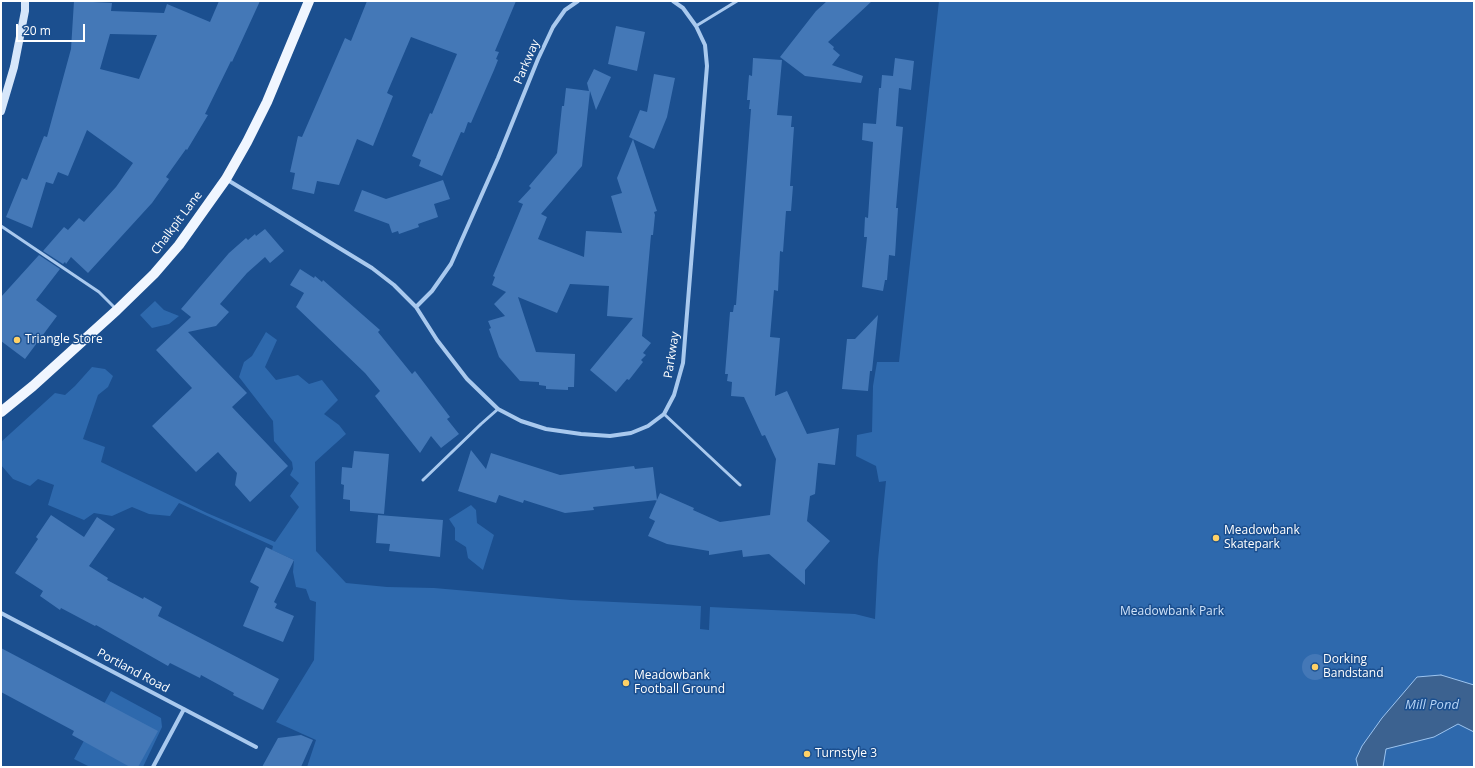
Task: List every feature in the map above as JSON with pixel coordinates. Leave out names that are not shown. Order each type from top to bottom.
[{"type":"main road","name":"Chalkpit Lane","points":[[1,412],[33,386],[117,310],[154,274],[179,245],[226,179],[247,142],[267,102],[310,1]]},
{"type":"street","points":[[1,111],[14,67],[25,11],[25,1]]},
{"type":"street","name":"Parkway","points":[[416,307],[432,291],[451,264],[498,158],[538,59],[553,27],[565,10],[578,1]]},
{"type":"street","name":"Parkway","points":[[226,179],[372,268],[394,285],[416,307],[437,340],[467,379],[498,409],[522,421],[546,429],[610,436],[631,433],[648,426],[664,414],[674,395],[683,363],[706,66],[705,45],[696,26],[683,8],[673,1]]},
{"type":"street","name":"Portland Road","points":[[1,613],[256,747]]},
{"type":"street","points":[[153,767],[184,709]]},
{"type":"lane","points":[[696,26],[737,1]]},
{"type":"lane","points":[[1,226],[99,292],[117,310]]},
{"type":"lane","points":[[423,480],[498,409]]},
{"type":"lane","points":[[664,414],[740,485]]},
{"type":"green space","name":"Meadowbank Park","points":[[939,1],[1474,1],[1474,767],[307,767],[316,740],[276,722],[314,660],[316,602],[310,600],[306,589],[296,587],[293,572],[294,560],[272,550],[273,546],[179,503],[170,516],[149,514],[132,507],[112,516],[94,513],[84,520],[48,505],[54,485],[38,479],[30,486],[13,479],[1,465],[1,442],[55,393],[65,395],[92,367],[105,369],[113,376],[108,387],[98,395],[83,439],[105,447],[101,462],[207,513],[275,542],[299,507],[290,496],[299,483],[290,475],[293,469],[292,462],[274,441],[273,421],[239,377],[244,362],[252,356],[266,332],[277,340],[265,367],[276,380],[298,375],[309,384],[322,380],[338,400],[324,414],[339,425],[346,434],[315,462],[316,551],[346,583],[387,587],[434,588],[571,600],[701,606],[700,629],[709,630],[710,607],[855,614],[875,619],[878,560],[886,481],[879,482],[876,466],[856,456],[857,435],[872,432],[873,386],[877,362],[899,362]]},
{"type":"green space","points":[[155,301],[164,310],[179,316],[169,324],[152,328],[140,315]]},
{"type":"green space","points":[[471,505],[476,510],[477,523],[494,535],[483,570],[468,558],[466,547],[455,540],[455,528],[449,519]]},
{"type":"green space","points":[[111,691],[161,718],[162,727],[143,767],[90,767],[74,759]]},
{"type":"water","name":"Mill Pond","points":[[1441,675],[1474,685],[1474,732],[1458,724],[1434,737],[1386,749],[1383,767],[1358,767],[1356,759],[1362,746],[1382,718],[1417,677]]},
{"type":"building","points":[[74,1],[112,3],[111,11],[164,13],[167,4],[210,22],[219,1],[260,1],[232,62],[231,61],[205,114],[208,115],[187,150],[186,149],[166,177],[169,179],[152,203],[88,273],[71,257],[66,264],[65,262],[63,264],[43,251],[64,227],[68,230],[79,218],[84,222],[116,187],[133,163],[87,130],[68,176],[58,172],[53,184],[46,182],[32,228],[6,217],[22,178],[27,180],[44,136],[47,137],[71,49]],"holes":[[[110,34],[157,35],[139,79],[100,69]]]},
{"type":"building","points":[[367,1],[516,1],[495,51],[499,52],[494,70],[471,123],[468,122],[464,133],[461,132],[442,176],[419,166],[421,160],[412,156],[430,113],[432,114],[457,54],[411,37],[387,93],[393,96],[373,146],[357,139],[339,185],[317,181],[314,194],[292,189],[295,173],[290,172],[298,136],[302,137],[345,38],[351,41]]},
{"type":"building","points":[[827,1],[872,1],[828,42],[840,55],[832,65],[863,76],[861,83],[805,76],[780,57],[816,11]]},
{"type":"building","points":[[616,26],[645,32],[637,71],[608,64]]},
{"type":"building","points":[[753,58],[782,60],[777,115],[792,116],[791,127],[794,127],[790,186],[793,186],[791,211],[786,211],[783,252],[780,251],[778,291],[774,290],[770,337],[780,338],[775,396],[787,391],[807,434],[839,428],[835,465],[818,463],[815,494],[810,496],[807,521],[830,541],[805,570],[805,585],[769,554],[743,557],[742,550],[709,555],[709,551],[667,544],[648,536],[655,521],[649,518],[660,493],[694,508],[693,510],[720,522],[770,515],[776,459],[765,435],[762,436],[744,397],[731,396],[732,382],[727,381],[728,374],[725,374],[730,312],[733,312],[734,305],[736,305],[751,109],[749,109],[750,100],[747,100],[749,75],[752,76]]},
{"type":"building","points":[[895,58],[914,61],[911,90],[899,88],[896,126],[903,127],[896,208],[898,208],[895,256],[889,255],[887,280],[885,280],[883,291],[862,287],[867,237],[864,237],[865,217],[868,218],[873,142],[862,140],[863,123],[876,124],[879,88],[881,88],[882,75],[893,76]]},
{"type":"building","points":[[594,69],[611,77],[596,110],[590,91],[582,166],[541,214],[547,217],[538,239],[584,257],[586,231],[622,233],[611,196],[622,193],[617,178],[633,139],[657,211],[654,212],[653,235],[651,235],[642,336],[651,343],[643,353],[646,355],[641,360],[643,362],[629,380],[627,379],[616,392],[590,370],[633,318],[607,316],[609,286],[570,284],[557,313],[518,297],[536,352],[575,354],[574,387],[568,387],[568,390],[546,389],[546,386],[539,385],[539,382],[520,381],[499,357],[489,329],[491,328],[488,321],[505,316],[494,304],[506,292],[492,285],[495,277],[493,276],[523,204],[518,202],[531,188],[529,186],[557,153],[562,106],[564,106],[566,88],[589,91],[587,83]]},
{"type":"building","points":[[654,74],[675,78],[667,117],[654,149],[629,137],[640,110],[647,112]]},
{"type":"building","points":[[443,180],[450,199],[434,204],[438,217],[418,224],[419,227],[399,234],[398,231],[392,233],[389,224],[354,211],[362,190],[386,199]]},
{"type":"building","points":[[265,229],[284,251],[270,263],[265,257],[247,273],[220,304],[229,312],[216,326],[188,332],[247,393],[232,407],[288,466],[250,502],[235,485],[237,473],[218,452],[196,472],[152,426],[192,388],[156,350],[191,317],[181,309],[229,253],[246,238],[248,240],[255,234],[256,236]]},
{"type":"building","points":[[39,255],[60,269],[36,300],[57,316],[25,359],[1,341],[1,297]]},
{"type":"building","points":[[300,269],[314,278],[315,276],[322,282],[323,280],[380,330],[378,332],[412,374],[415,371],[450,417],[447,419],[459,434],[441,448],[431,436],[420,453],[375,396],[380,391],[365,373],[296,307],[304,293],[290,285]]},
{"type":"building","points":[[878,315],[872,371],[870,371],[868,391],[842,389],[847,339],[855,339]]},
{"type":"building","points":[[471,450],[486,469],[491,453],[560,475],[634,466],[635,469],[653,467],[657,500],[593,507],[594,510],[565,513],[524,500],[523,503],[499,495],[496,503],[458,491]]},
{"type":"building","points":[[354,451],[389,454],[384,514],[350,511],[350,500],[343,499],[344,485],[341,484],[342,467],[352,468]]},
{"type":"building","points":[[51,515],[84,537],[97,517],[115,529],[89,566],[108,578],[107,580],[162,607],[158,616],[279,679],[263,710],[233,695],[234,693],[201,675],[200,678],[170,663],[168,666],[96,625],[95,626],[61,608],[60,610],[40,596],[43,591],[15,573],[38,539],[36,537]]},
{"type":"building","points":[[378,515],[443,520],[440,557],[389,551],[390,544],[376,543]]},
{"type":"building","points":[[266,547],[294,560],[274,602],[277,604],[275,608],[294,616],[283,642],[243,626],[259,587],[250,582]]},
{"type":"building","points":[[1,648],[158,731],[138,767],[130,767],[72,735],[74,731],[1,692]]},
{"type":"building","name":"Dorking Bandstand","points":[[1315,654],[1324,658],[1328,667],[1324,676],[1315,680],[1306,676],[1302,667],[1306,658]]},
{"type":"building","points":[[301,735],[313,740],[301,767],[262,767],[278,738]]},
{"type":"place","name":"Triangle Store","points":[[17,340]]},
{"type":"place","name":"Meadowbank Skatepark","points":[[1216,538]]},
{"type":"place","name":"Dorking Bandstand","points":[[1315,667]]},
{"type":"place","name":"Meadowbank Football Ground","points":[[626,683]]},
{"type":"place","name":"Turnstyle 3","points":[[807,754]]}]
